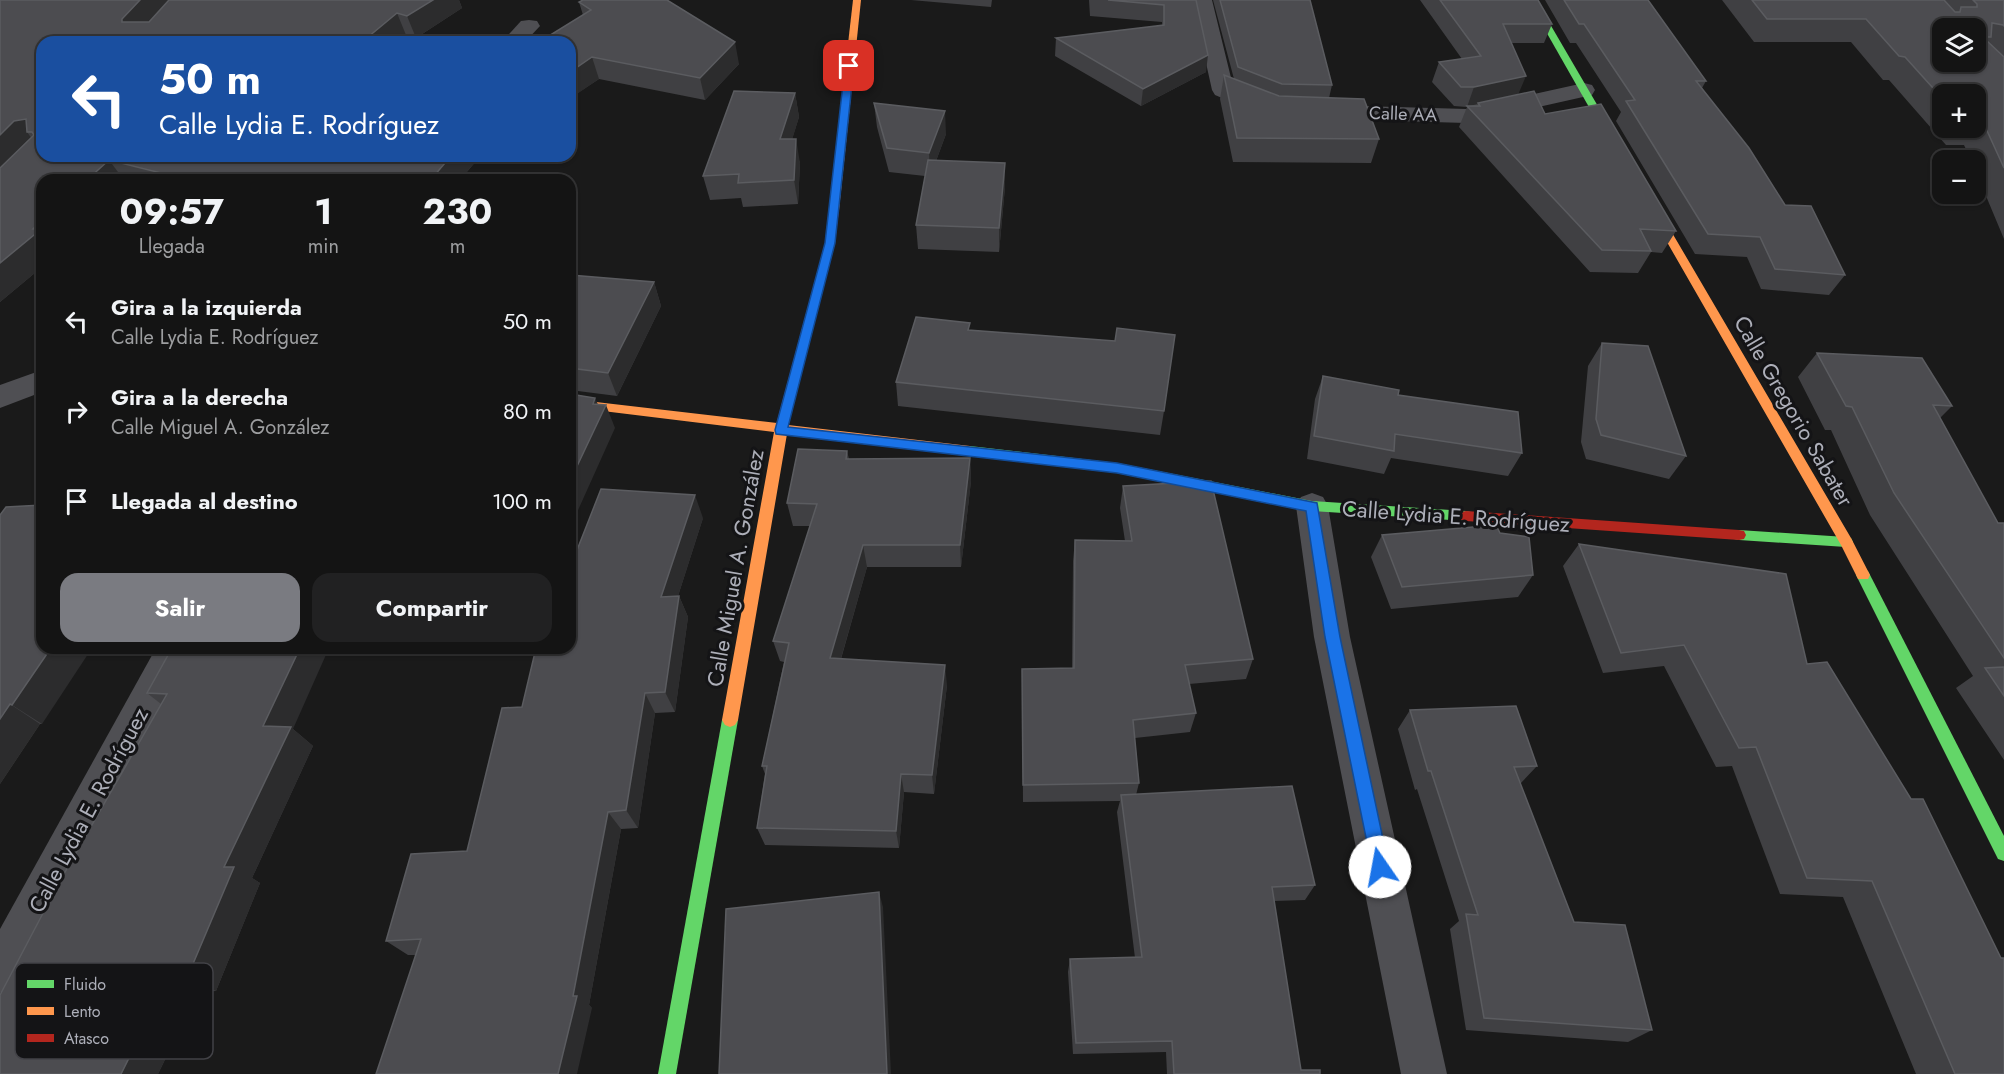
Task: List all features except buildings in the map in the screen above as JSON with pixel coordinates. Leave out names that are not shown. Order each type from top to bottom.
[{"type":"street","name":"Calle Miguel A. González","points":[[667,1074],[781,430],[830,243],[857,0]]},
{"type":"street","points":[[1532,0],[1620,151]]},
{"type":"street","points":[[1204,11],[1223,90],[1275,111]]},
{"type":"street","points":[[519,36],[529,26]]},
{"type":"street","name":"Calle AA","points":[[1308,112],[1467,116],[1584,90]]},
{"type":"street","name":"Calle Gregorio Sabater","points":[[1643,192],[1846,542],[2004,853]]},
{"type":"street","points":[[0,397],[36,382]]},
{"type":"street","name":"Calle Lydia E. Rodríguez","points":[[576,404],[781,430],[1117,468],[1312,507],[1846,542]]},
{"type":"street","points":[[1312,507],[1332,637],[1424,1074]]},
{"type":"street","name":"Calle Lydia E. Rodríguez","points":[[0,972],[172,654]]},
{"type":"traffic: fast","points":[[1532,0],[1615,144]]},
{"type":"traffic: fast","points":[[970,451],[1117,468],[1312,506],[1466,516]]},
{"type":"traffic: fast","points":[[1739,535],[1846,542]]},
{"type":"traffic: fast","points":[[1863,575],[2004,853]]},
{"type":"traffic: fast","points":[[667,1074],[730,720]]},
{"type":"traffic: slow","points":[[834,210],[857,0]]},
{"type":"traffic: slow","points":[[1649,202],[1863,575]]},
{"type":"traffic: slow","points":[[576,404],[970,451]]},
{"type":"traffic: slow","points":[[730,720],[782,425]]},
{"type":"traffic: jam","points":[[782,425],[830,243],[834,210]]},
{"type":"traffic: jam","points":[[1466,516],[1739,535]]},
{"type":"route","points":[[849,66],[830,243],[781,430],[1117,468],[1312,507],[1332,637],[1380,867]]}]
